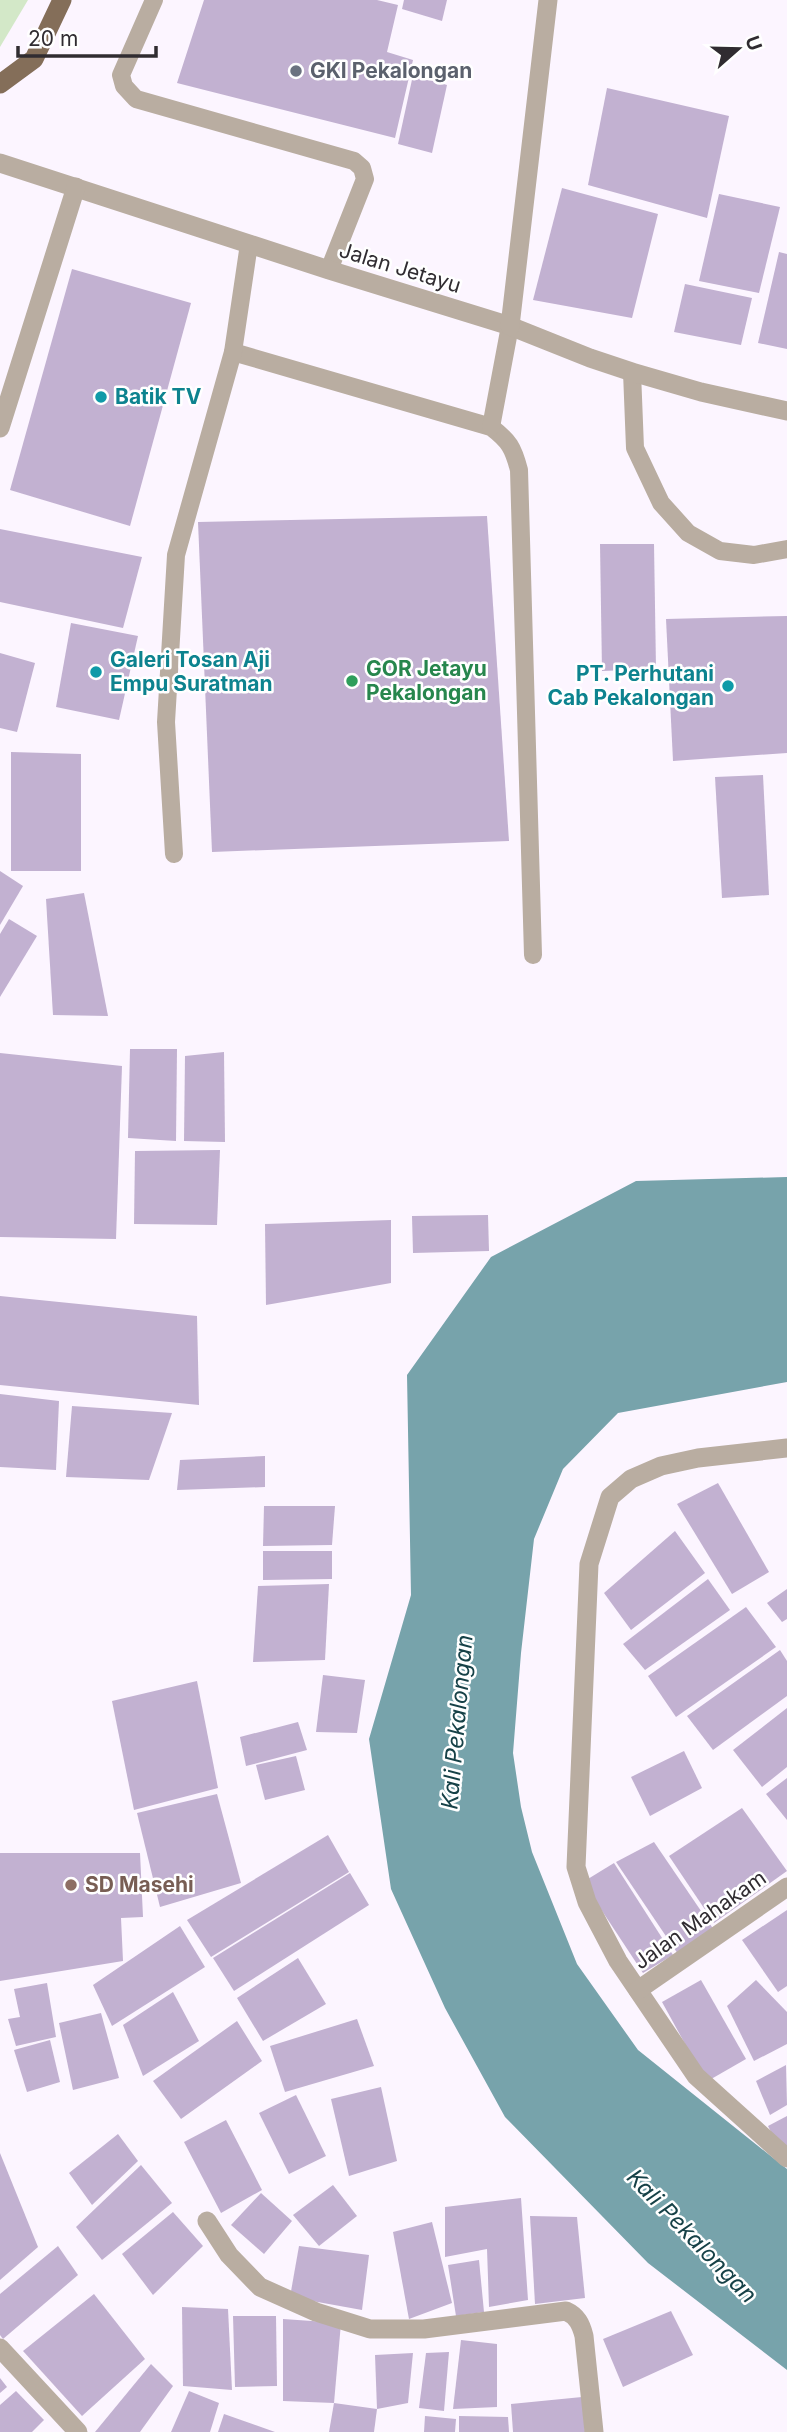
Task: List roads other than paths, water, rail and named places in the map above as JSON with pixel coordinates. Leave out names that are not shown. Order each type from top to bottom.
[{"type":"main road","points":[[0,84],[34,59],[62,0]]},
{"type":"street","points":[[510,326],[548,0]]},
{"type":"street","name":"Jalan Jetayu","points":[[0,163],[510,326],[632,372],[701,392],[787,411]]},
{"type":"street","points":[[0,428],[76,187]]},
{"type":"street","points":[[787,1448],[698,1458],[661,1466],[631,1479],[610,1497],[589,1563],[576,1867],[587,1902],[618,1961],[696,2076],[787,2158]]},
{"type":"street","name":"Jalan Mahakam","points":[[638,1990],[787,1887]]},
{"type":"street","points":[[206,2221],[229,2255],[260,2287],[316,2312],[370,2329],[424,2329],[566,2311],[574,2315],[582,2326],[584,2336],[594,2432]]},
{"type":"street","points":[[0,2348],[78,2432]]},
{"type":"lane","points":[[154,0],[121,75],[124,86],[136,99],[354,161],[362,168],[365,179],[329,270]]},
{"type":"lane","points":[[174,854],[166,722],[176,555],[233,352],[249,244]]},
{"type":"lane","points":[[491,427],[510,326]]},
{"type":"lane","points":[[233,352],[491,427],[508,440],[519,470],[533,955]]},
{"type":"lane","points":[[632,372],[635,448],[661,503],[688,533],[720,551],[754,555],[787,549]]},
{"type":"water","name":"Kali Pekalongan","points":[[787,1177],[787,1382],[618,1413],[563,1469],[534,1539],[513,1753],[521,1807],[532,1852],[577,1964],[638,2050],[787,2169],[787,2370],[648,2263],[505,2117],[445,2008],[391,1889],[369,1739],[411,1595],[407,1375],[491,1257],[636,1181]]},
{"type":"place","name":"GKI Pekalongan","points":[[296,71]]},
{"type":"place","name":"Batik TV","points":[[101,397]]},
{"type":"place","name":"Galeri Tosan Aji Empu Suratman","points":[[96,672]]},
{"type":"place","name":"GOR Jetayu Pekalongan","points":[[352,681]]},
{"type":"place","name":"PT. Perhutani Cab Pekalongan","points":[[728,686]]},
{"type":"place","name":"SD Masehi","points":[[71,1885]]}]
